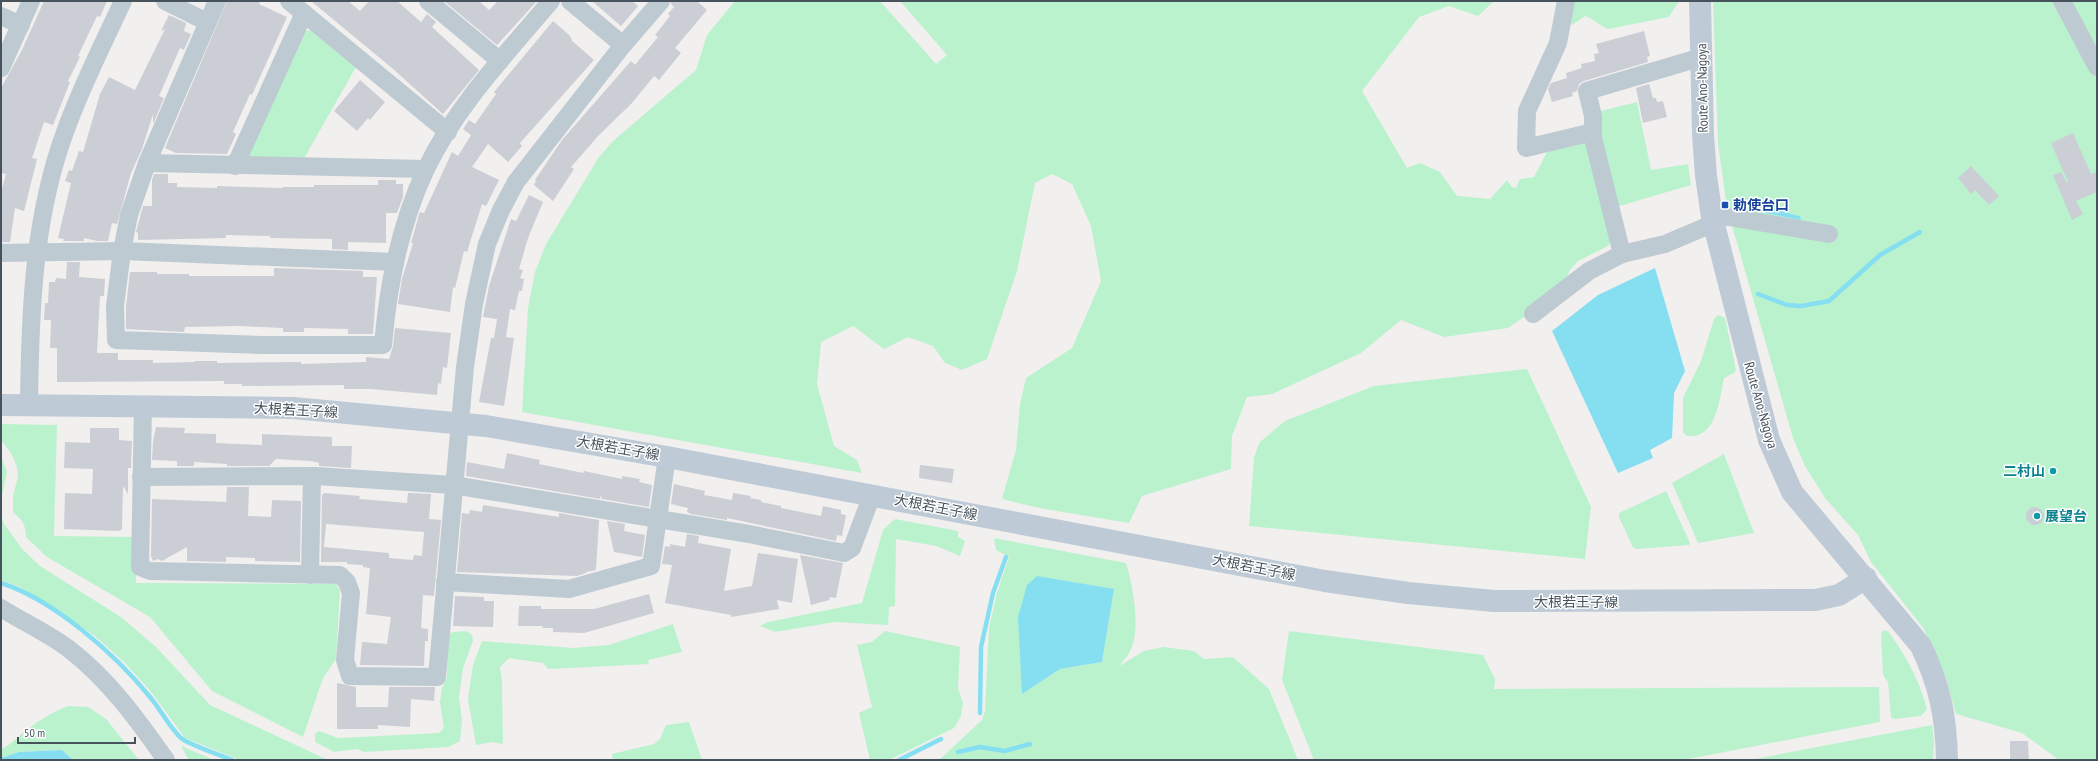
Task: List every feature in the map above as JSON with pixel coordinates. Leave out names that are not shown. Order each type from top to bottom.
[{"type":"street","points":[[1,68],[31,1]]},
{"type":"street","points":[[29,405],[29,331],[41,220],[53,170],[65,132],[123,1]]},
{"type":"street","points":[[165,1],[207,22]]},
{"type":"street","points":[[217,1],[146,163],[129,215],[122,251],[115,306],[116,340],[263,345],[383,345],[387,303],[395,262],[426,169],[448,132],[500,61],[551,1]]},
{"type":"street","points":[[289,1],[448,132]]},
{"type":"street","points":[[428,1],[500,61]]},
{"type":"street","points":[[570,1],[623,45]]},
{"type":"street","points":[[143,406],[140,568],[150,571],[340,575],[347,582],[352,593],[345,660],[350,676],[436,677],[459,423],[474,304],[487,244],[501,210],[516,182],[543,145],[623,45],[661,1]]},
{"type":"street","points":[[1566,1],[1558,43],[1527,111],[1526,148],[1593,132]]},
{"type":"street","name":"Route Ano-Nagoya","points":[[1700,1],[1703,134],[1706,176],[1714,221],[1768,440],[1792,492],[1838,549],[1866,578],[1921,646],[1935,675],[1942,706],[1947,760]]},
{"type":"street","points":[[2062,1],[2097,67]]},
{"type":"street","points":[[235,166],[304,13]]},
{"type":"street","points":[[1,16],[21,25]]},
{"type":"street","points":[[1622,254],[1593,132],[1593,116],[1587,91],[1702,57]]},
{"type":"street","points":[[146,163],[426,169]]},
{"type":"street","points":[[1533,314],[1589,271],[1622,254],[1665,244],[1714,221],[1729,217],[1829,234]]},
{"type":"street","points":[[1,253],[37,254],[122,251],[395,262]]},
{"type":"street","name":"大根若王子線","points":[[1,404],[293,408],[486,426],[667,457],[1325,581],[1408,593],[1494,601],[1815,600],[1839,595],[1866,578]]},
{"type":"street","points":[[445,582],[569,589],[651,566],[667,457]]},
{"type":"street","points":[[141,477],[312,476],[453,485],[749,534],[844,553],[852,548],[872,495]]},
{"type":"street","points":[[310,575],[312,476]]},
{"type":"street","points":[[1,608],[68,649],[96,671],[130,709],[166,760]]},
{"type":"green space","points":[[735,1],[880,1],[936,64],[947,55],[900,1],[1494,1],[1478,16],[1449,6],[1419,17],[1362,91],[1407,168],[1420,163],[1440,172],[1457,196],[1490,199],[1507,180],[1512,187],[1516,188],[1520,179],[1534,177],[1549,148],[1588,141],[1613,238],[1608,246],[1578,261],[1569,271],[1566,283],[1531,312],[1508,328],[1444,337],[1401,320],[1361,353],[1272,394],[1247,397],[1232,436],[1231,469],[1142,496],[1129,523],[1039,508],[1002,499],[1016,450],[1020,404],[1026,378],[1072,348],[1101,281],[1091,226],[1072,184],[1052,174],[1035,183],[1017,271],[987,359],[962,370],[945,363],[933,346],[908,337],[884,349],[853,326],[821,342],[817,384],[834,446],[857,460],[862,473],[522,412],[528,308],[535,272],[546,244],[599,157],[613,141],[696,70],[707,35]]},
{"type":"green space","points":[[1570,1],[1679,1],[1669,17],[1608,29],[1585,16],[1572,25],[1567,20]]},
{"type":"green space","points":[[1713,1],[2097,1],[2097,760],[2059,760],[2022,733],[1956,714],[1946,678],[1924,629],[1871,562],[1858,535],[1825,498],[1805,466],[1793,438],[1727,208],[1718,144]]},
{"type":"green space","points":[[312,30],[356,67],[303,160],[252,160],[248,154],[304,31]]},
{"type":"green space","points":[[1637,102],[1651,170],[1688,164],[1691,185],[1616,207],[1597,112]]},
{"type":"green space","points":[[1718,315],[1725,318],[1736,370],[1734,373],[1724,378],[1718,407],[1711,425],[1705,431],[1697,435],[1687,436],[1683,432],[1683,398],[1701,361],[1714,319]]},
{"type":"green space","points":[[1527,369],[1591,507],[1585,559],[1249,526],[1254,457],[1260,442],[1285,421],[1374,386]]},
{"type":"green space","points":[[1,424],[57,425],[54,536],[136,537],[136,583],[336,584],[340,590],[336,659],[323,678],[303,737],[212,691],[150,617],[47,557],[26,537],[23,523],[13,512],[13,497],[18,476],[17,467],[11,453],[1,440]]},
{"type":"green space","points":[[1724,454],[1754,533],[1698,543],[1672,483]]},
{"type":"green space","points":[[1,457],[7,472],[1,500]]},
{"type":"green space","points":[[1666,491],[1690,543],[1689,545],[1636,549],[1633,547],[1619,517],[1619,513]]},
{"type":"green space","points":[[1,511],[3,522],[22,549],[40,566],[121,617],[156,647],[210,705],[328,760],[240,760],[185,738],[152,693],[125,663],[95,636],[20,587],[1,580]]},
{"type":"green space","points":[[895,519],[958,531],[958,537],[965,541],[960,556],[936,546],[896,539],[895,606],[889,607],[888,625],[835,622],[775,632],[760,626],[768,622],[862,603],[883,530]]},
{"type":"green space","points":[[994,538],[1126,563],[1131,584],[1136,621],[1133,644],[1129,653],[1119,666],[1144,651],[1164,647],[1194,651],[1204,659],[1233,657],[1269,689],[1298,760],[939,760],[982,720],[985,711],[989,628],[997,593],[1009,557],[996,550]],"holes":[[[1114,589],[1102,662],[1060,669],[1022,694]]]},
{"type":"green space","points":[[673,624],[682,652],[648,660],[649,664],[548,669],[543,663],[509,658],[500,667],[502,682],[503,744],[492,742],[476,745],[468,699],[473,665],[482,641],[573,648],[609,645]]},
{"type":"green space","points":[[1883,630],[1888,631],[1916,677],[1927,709],[1921,716],[1894,719],[1891,717],[1888,682],[1883,675],[1881,634]]},
{"type":"green space","points":[[466,631],[472,635],[473,641],[463,668],[459,697],[462,720],[460,741],[448,747],[364,752],[357,749],[334,752],[315,742],[315,734],[319,731],[338,738],[439,733],[444,728],[440,702],[442,688],[447,677],[448,635],[453,632]]},
{"type":"green space","points":[[885,631],[960,647],[958,688],[963,703],[961,716],[954,728],[889,760],[870,760],[859,713],[872,707],[857,645],[872,642]]},
{"type":"green space","points":[[1289,631],[1483,655],[1495,679],[1494,689],[1879,687],[1880,722],[1683,760],[1314,760],[1282,680]]},
{"type":"green space","points":[[68,706],[88,707],[106,719],[139,760],[73,760],[62,750],[19,752],[4,757],[1,756],[1,749],[40,721],[56,711]]},
{"type":"green space","points":[[689,722],[702,760],[613,760],[612,754],[654,744],[660,739],[666,725]]},
{"type":"green space","points":[[1932,725],[1934,741],[1933,760],[1750,760]]},
{"type":"green space","points":[[181,746],[214,760],[189,760]]},
{"type":"water","points":[[1762,204],[1800,216],[1801,220],[1761,212],[1760,207]]},
{"type":"water","points":[[1655,268],[1685,371],[1674,393],[1672,438],[1650,450],[1653,458],[1618,473],[1552,331],[1598,295]]},
{"type":"water","points":[[1037,576],[1114,589],[1102,662],[1060,669],[1022,694],[1018,617],[1027,585]]},
{"type":"water","points":[[62,750],[73,760],[1,760],[1,756],[4,757],[19,752]]},
{"type":"building","points":[[44,1],[107,1],[100,17],[97,16],[78,56],[80,57],[68,81],[70,82],[53,125],[44,122],[32,158],[37,159],[24,211],[15,208],[10,242],[1,242],[1,192],[6,174],[1,173],[1,88],[22,50]]},
{"type":"building","points":[[227,1],[260,1],[259,4],[287,17],[252,95],[250,94],[233,132],[236,134],[227,154],[176,153],[165,148]]},
{"type":"building","points":[[311,1],[348,1],[360,11],[369,1],[397,1],[421,22],[427,14],[436,22],[432,27],[479,70],[443,114],[392,68]]},
{"type":"building","points":[[444,1],[479,1],[489,10],[498,1],[537,1],[497,45]]},
{"type":"building","points":[[592,1],[632,1],[638,6],[621,26]]},
{"type":"building","points":[[671,1],[697,1],[707,10],[675,48],[681,53],[659,80],[654,76],[632,103],[599,135],[571,167],[574,169],[553,201],[534,185],[535,180],[562,140],[631,61],[635,65],[658,37],[655,35],[670,16],[668,14],[674,7],[671,4]]},
{"type":"building","points":[[169,15],[186,23],[184,31],[191,34],[184,50],[180,48],[159,96],[164,98],[153,124],[153,114],[142,149],[131,173],[117,224],[112,223],[108,241],[97,241],[84,238],[84,241],[63,241],[64,239],[58,238],[71,183],[65,181],[69,170],[72,171],[79,151],[83,152],[100,94],[109,77],[135,90],[165,29],[161,31]]},
{"type":"building","points":[[553,21],[568,34],[572,39],[571,40],[594,60],[520,143],[522,146],[508,162],[488,144],[472,167],[499,180],[486,206],[482,204],[467,252],[464,251],[455,288],[453,287],[450,312],[398,304],[402,279],[413,243],[411,243],[420,212],[424,213],[452,152],[458,156],[471,135],[463,129],[469,120],[475,124],[496,94],[494,92]]},
{"type":"building","points":[[1644,31],[1650,56],[1647,57],[1648,62],[1584,81],[1579,84],[1577,91],[1572,93],[1573,96],[1552,102],[1548,89],[1551,83],[1567,78],[1566,73],[1582,68],[1581,64],[1595,61],[1594,54],[1599,53],[1596,44]]},
{"type":"building","points":[[360,80],[385,102],[370,120],[368,118],[357,131],[334,111]]},
{"type":"building","points":[[1649,84],[1653,98],[1656,98],[1657,102],[1663,101],[1667,117],[1643,123],[1636,88]]},
{"type":"building","points":[[2073,133],[2091,174],[2097,172],[2097,192],[2076,201],[2083,214],[2072,220],[2053,175],[2061,172],[2067,183],[2068,182],[2051,143]]},
{"type":"building","points":[[1971,166],[1999,196],[1989,205],[1975,190],[1971,194],[1958,178]]},
{"type":"building","points":[[154,174],[168,174],[168,183],[177,183],[177,187],[217,188],[217,186],[282,188],[314,187],[314,185],[378,185],[378,180],[396,180],[396,184],[403,184],[403,197],[397,213],[386,213],[386,243],[348,242],[348,250],[332,249],[332,239],[270,238],[270,236],[226,235],[226,238],[138,240],[138,233],[136,232],[143,206],[152,206],[152,180]]},
{"type":"building","points":[[529,195],[543,202],[528,238],[519,269],[523,270],[520,278],[524,279],[522,291],[519,291],[515,310],[510,309],[506,337],[514,338],[504,406],[479,402],[491,338],[494,338],[497,319],[483,317],[489,286],[511,219],[516,221]]},
{"type":"building","points":[[67,262],[80,262],[79,277],[105,279],[104,296],[100,296],[97,353],[118,353],[118,360],[153,360],[153,363],[195,361],[217,361],[217,363],[301,362],[301,364],[366,362],[366,357],[389,359],[393,346],[395,328],[451,333],[447,368],[443,367],[441,384],[438,383],[437,395],[371,389],[344,389],[344,385],[242,386],[242,384],[224,384],[224,381],[57,382],[57,348],[50,348],[51,320],[44,320],[45,303],[48,303],[49,282],[55,282],[56,278],[66,279]]},
{"type":"building","points":[[274,268],[363,271],[363,277],[377,277],[373,334],[348,334],[348,329],[304,328],[304,332],[283,332],[283,328],[239,326],[185,327],[184,332],[126,329],[126,307],[130,272],[189,274],[189,276],[274,276]]},
{"type":"building","points":[[156,427],[185,428],[184,433],[216,434],[216,443],[262,445],[262,434],[332,437],[332,446],[352,446],[351,468],[319,466],[319,463],[311,461],[276,459],[269,466],[227,466],[227,464],[194,462],[194,466],[177,466],[177,461],[152,460]]},
{"type":"building","points":[[90,428],[119,428],[119,440],[132,441],[131,468],[128,468],[128,494],[123,486],[122,529],[120,531],[64,529],[65,493],[92,494],[93,469],[64,468],[65,442],[90,443]]},
{"type":"building","points":[[507,453],[540,460],[539,464],[583,473],[584,471],[622,479],[622,476],[640,479],[639,482],[652,485],[649,507],[602,499],[601,495],[600,499],[466,476],[467,462],[504,469]]},
{"type":"building","points":[[920,465],[954,469],[952,483],[919,478]]},
{"type":"building","points":[[674,484],[705,491],[704,495],[732,500],[733,493],[751,496],[750,498],[781,506],[781,508],[821,516],[823,506],[841,510],[841,514],[846,515],[842,536],[837,535],[836,541],[727,518],[727,520],[691,514],[687,512],[688,508],[671,504]]},
{"type":"building","points":[[227,487],[249,487],[248,516],[271,517],[272,500],[301,501],[300,562],[255,561],[255,558],[226,557],[226,562],[187,561],[187,547],[162,561],[158,559],[153,561],[151,556],[152,499],[226,502]]},
{"type":"building","points":[[324,493],[360,496],[359,499],[407,503],[408,493],[431,494],[429,519],[441,520],[434,596],[423,595],[421,628],[428,629],[428,641],[425,641],[424,666],[360,665],[362,642],[387,644],[391,617],[366,614],[370,568],[363,567],[363,565],[347,564],[347,562],[321,562],[322,495]],"holes":[[[326,524],[424,532],[422,556],[414,555],[413,560],[389,558],[389,553],[324,547]]]},
{"type":"building","points":[[483,505],[559,517],[559,513],[599,520],[596,570],[577,576],[457,572],[462,513],[469,514],[470,510],[482,512]]},
{"type":"building","points":[[2035,507],[2041,510],[2044,516],[2041,522],[2035,525],[2029,522],[2026,516],[2029,510]]},
{"type":"building","points":[[607,521],[625,524],[624,531],[645,535],[642,557],[614,552]]},
{"type":"building","points":[[687,534],[699,536],[698,543],[731,549],[724,591],[752,586],[758,553],[798,559],[792,603],[777,600],[779,609],[731,617],[731,615],[665,603],[672,565],[662,564],[665,546],[670,547],[670,544],[685,547]]},
{"type":"building","points":[[800,555],[843,563],[836,598],[830,597],[829,600],[811,605]]},
{"type":"building","points":[[649,594],[654,613],[584,633],[553,632],[553,628],[542,628],[543,626],[518,626],[519,606],[541,606],[541,609],[594,609]]},
{"type":"building","points":[[455,596],[484,597],[484,601],[494,601],[493,627],[453,626]]},
{"type":"building","points":[[337,683],[356,687],[356,707],[388,707],[389,687],[435,687],[434,701],[411,699],[410,727],[378,725],[378,729],[337,729]]},
{"type":"building","points":[[2010,741],[2028,741],[2029,760],[2010,760]]},
{"type":"waterway","points":[[1758,294],[1787,305],[1801,306],[1829,301],[1880,255],[1920,232]]},
{"type":"waterway","points":[[980,713],[981,647],[993,593],[1006,557]]},
{"type":"waterway","points":[[1,583],[42,602],[82,630],[136,680],[181,738],[198,747],[232,760]]},
{"type":"waterway","points":[[899,760],[941,739]]},
{"type":"waterway","points":[[958,752],[980,747],[1005,751],[1030,744]]},
{"type":"place","name":"勅使台口","points":[[1725,205]]},
{"type":"place","name":"二村山","points":[[2053,471]]},
{"type":"place","name":"展望台","points":[[2037,516]]}]
